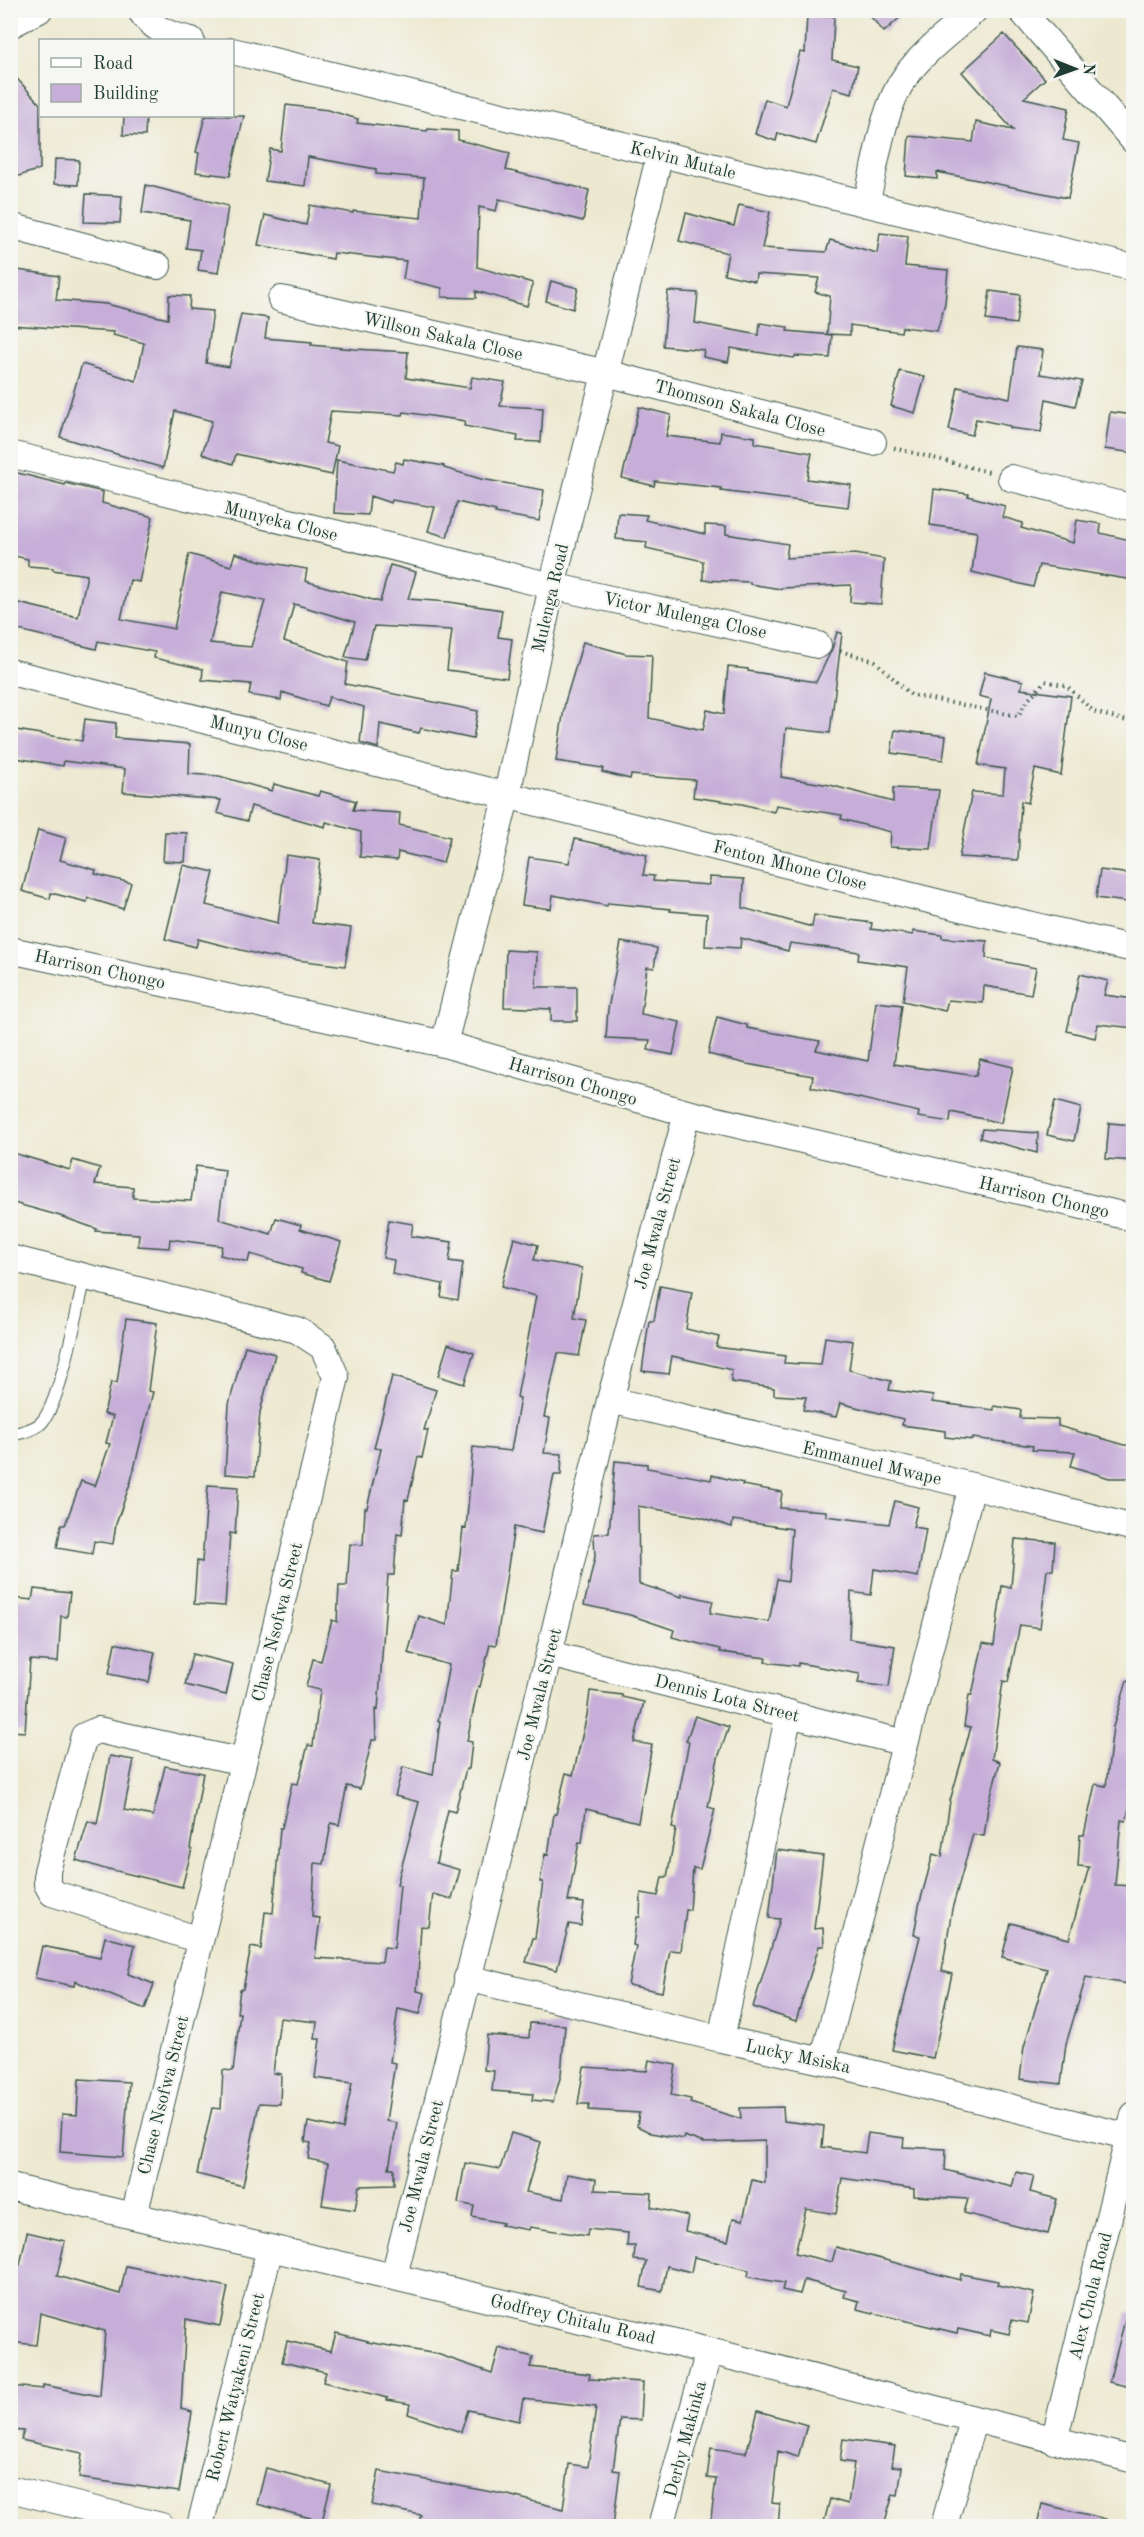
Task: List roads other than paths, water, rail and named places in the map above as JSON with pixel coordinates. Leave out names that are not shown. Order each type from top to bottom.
[{"type":"street","points":[[10,25],[39,10]]},
{"type":"street","points":[[140,10],[155,28],[188,39]]},
{"type":"street","points":[[866,204],[888,113],[896,92],[905,76],[918,61],[975,10]]},
{"type":"street","points":[[1021,10],[1134,141]]},
{"type":"street","name":"Kelvin Mutale","points":[[234,51],[1134,268]]},
{"type":"street","name":"Mulenga Road","points":[[444,1044],[507,794],[552,586],[660,154]]},
{"type":"street","points":[[10,226],[158,266]]},
{"type":"street","name":"Willson Sakala Close","points":[[281,299],[606,373]]},
{"type":"street","name":"Thomson Sakala Close","points":[[606,373],[873,442]]},
{"type":"street","name":"Munyeka Close","points":[[10,454],[552,586]]},
{"type":"street","points":[[1011,478],[1134,508]]},
{"type":"street","name":"Victor Mulenga Close","points":[[552,586],[819,645]]},
{"type":"street","name":"Munyu Close","points":[[10,672],[507,794]]},
{"type":"street","name":"Fenton Mhone Close","points":[[507,794],[1126,947]]},
{"type":"street","name":"Harrison Chongo","points":[[10,950],[444,1044],[687,1113],[1134,1218]]},
{"type":"street","name":"Joe Mwala Street","points":[[394,2276],[610,1400],[687,1113]]},
{"type":"street","name":"Chase Nsofwa Street","points":[[10,1258],[297,1330],[323,1347],[336,1377],[134,2216]]},
{"type":"street","name":"Emmanuel Mwape","points":[[610,1400],[972,1486],[1134,1528]]},
{"type":"street","points":[[823,2061],[972,1486]]},
{"type":"street","name":"Dennis Lota Street","points":[[549,1654],[905,1743]]},
{"type":"street","points":[[721,2039],[789,1713]]},
{"type":"street","points":[[200,1940],[52,1893],[47,1884],[47,1871],[84,1736],[91,1732],[98,1730],[243,1762]]},
{"type":"street","name":"Lucky Msiska","points":[[467,1978],[721,2039],[1132,2130]]},
{"type":"street","name":"Alex Chola Road","points":[[1054,2441],[1132,2130]]},
{"type":"street","name":"Godfrey Chitalu Road","points":[[10,2187],[709,2351],[1134,2460]]},
{"type":"street","name":"Robert Watyakeni Street","points":[[200,2526],[270,2248]]},
{"type":"street","name":"Derby Makinka","points":[[661,2526],[709,2351]]},
{"type":"street","points":[[944,2526],[973,2420]]},
{"type":"street","points":[[10,2489],[161,2526]]},
{"type":"lane","points":[[10,1434],[16,1434],[40,1423],[56,1398],[85,1277]]}]
